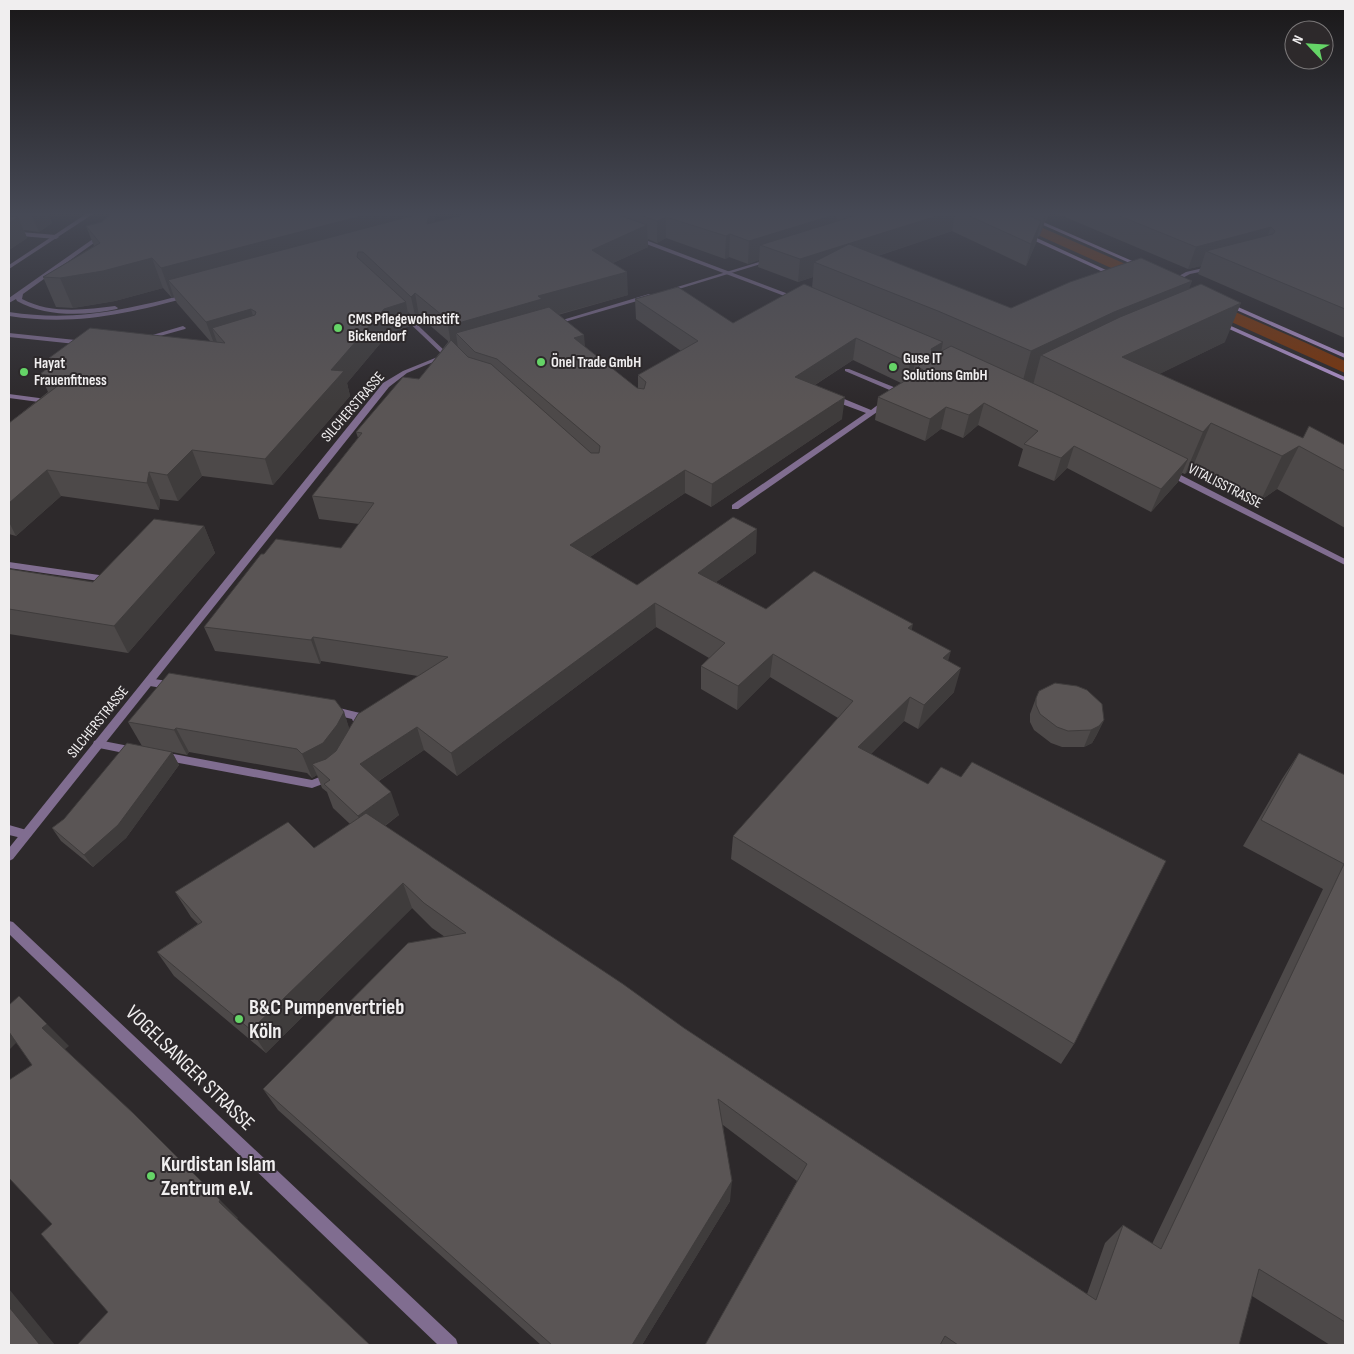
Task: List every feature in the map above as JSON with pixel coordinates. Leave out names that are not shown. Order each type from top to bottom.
[{"type":"main road","points":[[1165,277],[1182,284]]},
{"type":"main road","points":[[1218,300],[1345,356]]},
{"type":"main road","points":[[1210,318],[1345,379]]},
{"type":"street","points":[[9,301],[42,277]]},
{"type":"street","points":[[543,326],[715,277]]},
{"type":"street","points":[[741,277],[804,302]]},
{"type":"street","points":[[1173,280],[1179,277]]},
{"type":"street","points":[[20,293],[19,300],[24,304],[77,311],[104,310],[196,294]]},
{"type":"street","points":[[9,314],[49,319],[89,318],[138,310],[178,298]]},
{"type":"street","name":"SILCHERSTRASSE","points":[[9,856],[386,385],[405,372],[452,356],[392,303]]},
{"type":"street","points":[[552,323],[560,330]]},
{"type":"street","points":[[134,343],[183,328]]},
{"type":"street","points":[[9,335],[92,343]]},
{"type":"street","points":[[846,370],[902,392]]},
{"type":"street","points":[[734,507],[910,387]]},
{"type":"street","points":[[824,394],[872,413]]},
{"type":"street","points":[[9,396],[39,400]]},
{"type":"street","name":"VITALISSTRASSE","points":[[1159,468],[1345,562]]},
{"type":"street","points":[[9,565],[106,579]]},
{"type":"street","points":[[148,682],[187,688]]},
{"type":"street","points":[[324,709],[356,716],[361,724],[362,734],[357,742]]},
{"type":"street","points":[[98,744],[312,784],[323,781],[339,772]]},
{"type":"street","points":[[9,830],[26,834]]},
{"type":"street","name":"VOGELSANGER STRASSE","points":[[9,926],[450,1345]]},
{"type":"shaded area","points":[[1132,277],[1156,277],[1304,342],[1345,361],[1345,373]]},
{"type":"building","points":[[179,277],[379,277],[406,302],[384,309],[331,370],[344,371],[265,459],[192,450],[167,475],[149,472],[147,483],[47,470],[9,503],[9,423],[68,378],[40,374],[60,359],[49,358],[90,328],[225,343],[212,328],[255,315],[256,312],[251,309],[206,322],[168,280]]},
{"type":"building","points":[[390,277],[608,277],[538,296],[542,299],[448,326],[445,323],[448,320],[415,293],[411,297]]},
{"type":"building","points":[[852,277],[933,277],[1011,308],[1084,277],[1184,277],[1192,281],[1114,312],[1031,351]]},
{"type":"building","points":[[1269,277],[1345,277],[1345,309]]},
{"type":"building","points":[[804,284],[943,342],[931,349],[932,352],[938,353],[951,346],[1052,392],[1188,459],[1161,489],[1074,446],[1061,458],[1024,444],[1038,431],[984,403],[969,415],[946,407],[930,419],[878,397],[923,370],[918,367],[920,365],[915,362],[910,363],[856,338],[795,377],[845,397],[712,484],[685,470],[570,545],[637,585],[733,517],[757,529],[698,573],[766,609],[814,571],[913,624],[908,628],[951,651],[943,658],[961,668],[924,705],[910,697],[858,747],[928,784],[941,767],[961,777],[972,762],[1166,861],[1074,1044],[733,836],[853,701],[773,654],[738,686],[701,666],[725,643],[655,603],[451,753],[417,727],[360,764],[391,792],[358,816],[324,784],[330,780],[312,764],[326,759],[336,751],[358,714],[448,657],[313,637],[311,640],[204,627],[261,554],[264,554],[276,539],[341,548],[374,503],[312,496],[362,433],[356,432],[403,377],[419,379],[451,340],[468,357],[491,364],[591,453],[599,453],[600,446],[497,359],[475,352],[456,333],[549,307],[584,335],[574,338],[637,388],[644,389],[646,382],[638,375],[698,341],[635,299],[678,287],[733,323]]},
{"type":"building","points":[[1201,284],[1241,303],[1122,357],[1303,438],[1309,426],[1345,445],[1345,471],[1299,446],[1282,456],[1211,423],[1203,432],[1041,355],[1120,317]]},
{"type":"building","points":[[154,519],[204,526],[114,626],[9,609],[9,569],[93,582]]},
{"type":"building","points":[[169,673],[335,700],[344,712],[323,743],[302,754],[297,749],[176,728],[174,730],[128,722]]},
{"type":"building","points":[[1055,683],[1077,686],[1087,690],[1102,704],[1104,720],[1099,726],[1091,730],[1068,731],[1057,727],[1040,714],[1036,705],[1039,691]]},
{"type":"building","points":[[127,743],[172,752],[118,825],[84,855],[52,828],[64,819]]},
{"type":"building","points":[[1299,753],[1345,775],[1345,1322],[1259,1269],[1239,1345],[958,1345],[945,1336],[940,1345],[705,1345],[807,1164],[718,1099],[732,1181],[632,1345],[552,1345],[263,1089],[408,943],[466,933],[424,903],[403,883],[251,1030],[157,952],[202,922],[175,892],[288,822],[314,848],[366,813],[623,984],[684,1028],[1096,1300],[1123,1225],[1161,1249],[1344,864],[1261,820]]},
{"type":"building","points":[[19,996],[47,1024],[42,1028],[133,1113],[220,1200],[219,1202],[370,1345],[77,1345],[108,1312],[41,1234],[52,1224],[9,1178],[9,1080],[32,1065],[9,1032],[9,1005]]},
{"type":"building","points":[[9,1307],[40,1345],[9,1345]]},
{"type":"place","name":"CMS Pflegewohnstift Bickendorf","points":[[338,328]]},
{"type":"place","name":"Önel Trade GmbH","points":[[541,362]]},
{"type":"place","name":"Guse IT Solutions GmbH","points":[[893,367]]},
{"type":"place","name":"Hayat Frauenfitness","points":[[24,372]]},
{"type":"place","name":"B&C Pumpenvertrieb Köln","points":[[239,1019]]},
{"type":"place","name":"Kurdistan Islam Zentrum e.V.","points":[[151,1176]]}]
